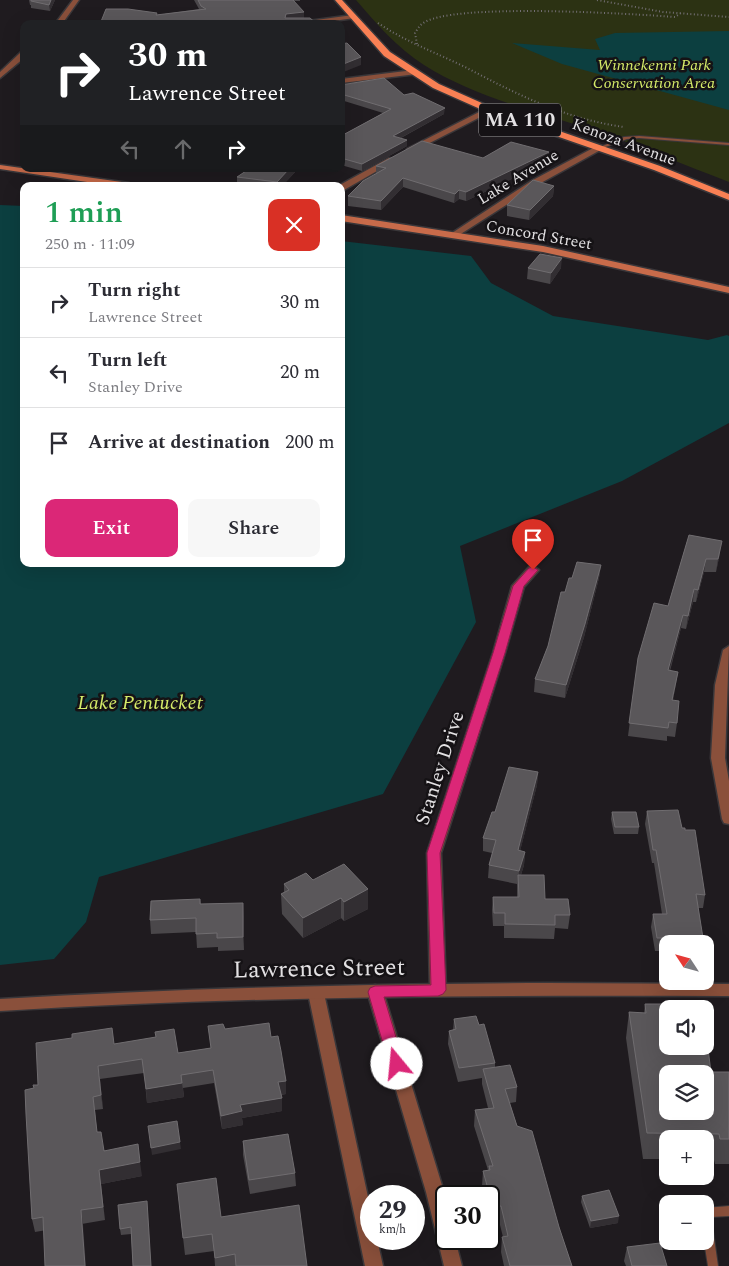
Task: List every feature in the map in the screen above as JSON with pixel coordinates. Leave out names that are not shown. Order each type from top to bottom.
[{"type":"main road","name":"Kenoza Avenue","points":[[338,0],[387,54],[436,86],[490,110],[657,168],[729,197]]},
{"type":"main road","points":[[0,167],[20,170]]},
{"type":"main road","points":[[34,172],[102,182]]},
{"type":"main road","name":"Concord Street","points":[[345,219],[543,249],[729,290]]},
{"type":"street","points":[[61,20],[76,0]]},
{"type":"street","points":[[326,20],[353,17]]},
{"type":"street","points":[[0,76],[4,68],[20,57]]},
{"type":"street","points":[[4,68],[20,70]]},
{"type":"street","points":[[345,81],[414,72]]},
{"type":"street","points":[[345,186],[490,110]]},
{"type":"street","name":"Lake Avenue","points":[[453,235],[536,182],[600,148]]},
{"type":"street","name":"Stanley Drive","points":[[438,990],[434,853],[499,653],[518,586],[533,570]]},
{"type":"street","points":[[729,650],[721,685],[718,758],[729,819]]},
{"type":"street","name":"Lawrence Street","points":[[0,1005],[121,997],[438,990],[729,990]]},
{"type":"street","points":[[375,992],[435,1192]]},
{"type":"street","points":[[316,993],[374,1266]]},
{"type":"street","points":[[449,1250],[453,1266]]},
{"type":"lane","points":[[600,148],[626,138],[729,144]]},
{"type":"lane","points":[[714,1213],[729,1212]]},
{"type":"lane","points":[[711,1250],[714,1266]]},
{"type":"path","points":[[597,0],[681,13],[729,17]]},
{"type":"path","points":[[417,45],[415,33],[422,23],[445,16],[482,13],[584,11],[675,17],[681,13]]},
{"type":"path","points":[[377,22],[389,31],[470,69],[503,88],[547,106],[595,122],[630,127]]},
{"type":"green space","name":"Winnekenni Park Conservation Area","points":[[356,0],[729,0],[729,182],[598,132],[486,95],[443,76],[405,51]]},
{"type":"water","points":[[729,31],[729,110],[562,64],[512,43],[600,50],[595,39],[615,33]]},
{"type":"water","name":"Lake Pentucket","points":[[0,205],[20,206],[20,567],[345,567],[345,241],[471,256],[491,283],[553,316],[708,340],[729,336],[729,423],[622,481],[460,546],[476,622],[383,794],[99,877],[86,922],[54,959],[0,965]]},
{"type":"building","points":[[31,0],[51,0],[49,5]]},
{"type":"building","points":[[198,0],[293,0],[304,12],[286,14],[285,18],[310,18],[312,20],[102,20],[106,9],[128,9],[157,13],[156,15],[206,9],[201,6]]},
{"type":"building","points":[[345,43],[347,43],[361,57],[345,63]]},
{"type":"building","points":[[384,78],[404,95],[413,93],[445,108],[393,136],[407,140],[362,164],[345,159],[345,134],[391,109],[345,95],[345,84]]},
{"type":"building","points":[[422,141],[483,158],[511,142],[549,152],[466,192],[459,190],[455,194],[403,178],[381,201],[348,196],[363,181],[386,168],[376,166]]},
{"type":"building","points":[[244,172],[286,172],[277,182],[237,177]]},
{"type":"building","points":[[533,180],[554,186],[530,210],[507,205]]},
{"type":"building","points":[[540,254],[562,258],[551,273],[528,268]]},
{"type":"building","points":[[689,535],[722,541],[718,559],[706,559],[698,590],[694,589],[688,616],[683,615],[668,670],[678,672],[672,700],[679,701],[677,723],[669,722],[668,728],[629,723],[638,658],[654,603],[668,606]]},
{"type":"building","points":[[577,562],[601,565],[566,685],[535,679],[548,646],[561,592],[565,592]]},
{"type":"building","points":[[509,767],[538,772],[518,850],[525,852],[519,871],[489,865],[496,840],[483,838],[492,812],[495,812]]},
{"type":"building","points":[[678,810],[682,828],[685,828],[685,830],[695,830],[705,895],[696,894],[703,935],[659,935],[659,938],[657,938],[653,914],[667,914],[656,850],[653,850],[647,811]]},
{"type":"building","points":[[612,812],[636,812],[639,827],[615,827]]},
{"type":"building","points":[[344,864],[368,889],[344,902],[341,898],[303,918],[281,894],[289,890],[284,884],[306,873],[313,880]]},
{"type":"building","points":[[518,875],[544,875],[545,899],[568,899],[570,915],[555,915],[555,925],[505,924],[505,913],[494,913],[493,897],[519,897]]},
{"type":"building","points":[[200,899],[200,904],[243,903],[243,937],[217,938],[217,933],[196,934],[196,918],[150,920],[151,901]]},
{"type":"building","points":[[645,1004],[659,1004],[659,1055],[709,1055],[710,1065],[659,1065],[659,1120],[714,1120],[714,1072],[729,1072],[729,1139],[720,1139],[719,1134],[714,1134],[714,1130],[659,1130],[659,1133],[647,1133],[629,1012],[646,1013]]},
{"type":"building","points":[[476,1016],[479,1025],[484,1024],[495,1063],[459,1068],[449,1031],[456,1029],[454,1019]]},
{"type":"building","points":[[269,1023],[271,1037],[278,1036],[281,1051],[286,1081],[278,1082],[282,1098],[240,1105],[242,1111],[221,1116],[213,1070],[181,1075],[182,1083],[146,1089],[142,1059],[98,1066],[101,1095],[93,1097],[97,1132],[101,1132],[104,1151],[138,1144],[140,1162],[99,1170],[103,1207],[81,1210],[85,1266],[45,1266],[43,1217],[32,1219],[25,1090],[34,1088],[33,1085],[38,1085],[36,1043],[72,1038],[72,1034],[112,1028],[114,1044],[156,1037],[155,1032],[174,1029],[178,1053],[211,1048],[208,1026],[223,1024],[225,1029]]},
{"type":"building","points":[[510,1065],[517,1087],[505,1089],[517,1126],[532,1131],[572,1266],[510,1266],[502,1237],[508,1236],[500,1206],[500,1185],[487,1185],[483,1171],[490,1170],[489,1166],[493,1166],[475,1110],[494,1108],[483,1069]]},
{"type":"building","points":[[177,1121],[180,1142],[151,1148],[148,1126]]},
{"type":"building","points":[[288,1134],[295,1173],[249,1180],[243,1141]]},
{"type":"building","points":[[216,1178],[221,1217],[299,1205],[307,1266],[236,1266],[235,1254],[215,1258],[212,1234],[183,1238],[177,1184]]},
{"type":"building","points":[[609,1190],[619,1216],[591,1221],[582,1196]]},
{"type":"building","points":[[147,1201],[151,1266],[133,1266],[131,1227],[120,1229],[118,1205]]},
{"type":"building","points":[[659,1243],[659,1250],[662,1250],[667,1266],[632,1266],[627,1247]]},
{"type":"route","points":[[397,1064],[375,992],[438,990],[434,853],[499,653],[518,586],[533,570]]}]
